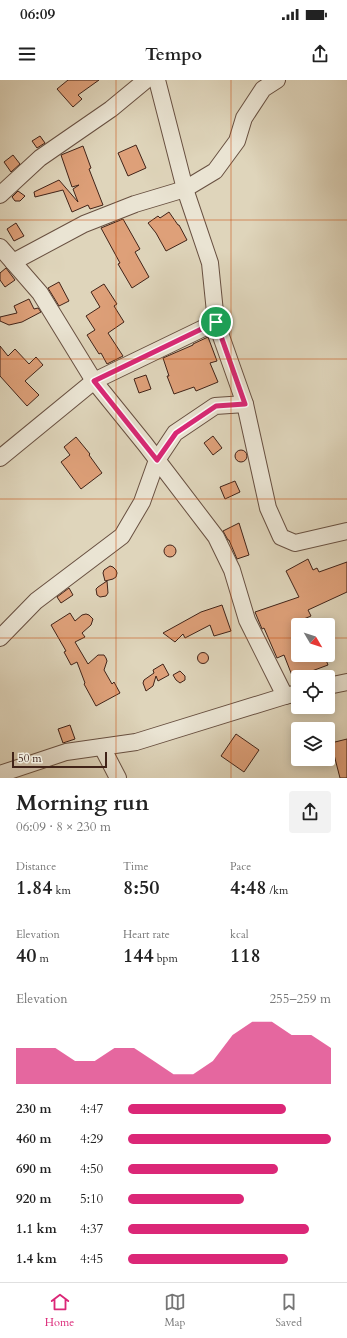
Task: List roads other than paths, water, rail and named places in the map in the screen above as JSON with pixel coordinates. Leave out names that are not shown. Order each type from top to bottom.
[{"type":"street","points":[[0,195],[40,158],[111,109],[146,80]]},
{"type":"street","points":[[157,80],[185,188],[210,263],[216,322],[245,404],[268,508],[281,536],[295,543],[347,531]]},
{"type":"street","points":[[14,262],[84,224],[135,204],[185,188],[214,171],[237,141],[244,118],[263,89],[277,80]]},
{"type":"street","points":[[0,247],[40,293],[94,381],[157,460],[216,538],[232,570],[247,620],[291,694],[136,742],[66,752],[0,774]]},
{"type":"street","points":[[0,458],[94,381],[216,322]]},
{"type":"street","points":[[0,638],[36,601],[122,536],[142,502],[157,460],[176,433],[216,406],[245,404]]},
{"type":"street","points":[[335,685],[347,682]]},
{"type":"street","points":[[102,747],[118,778]]}]
